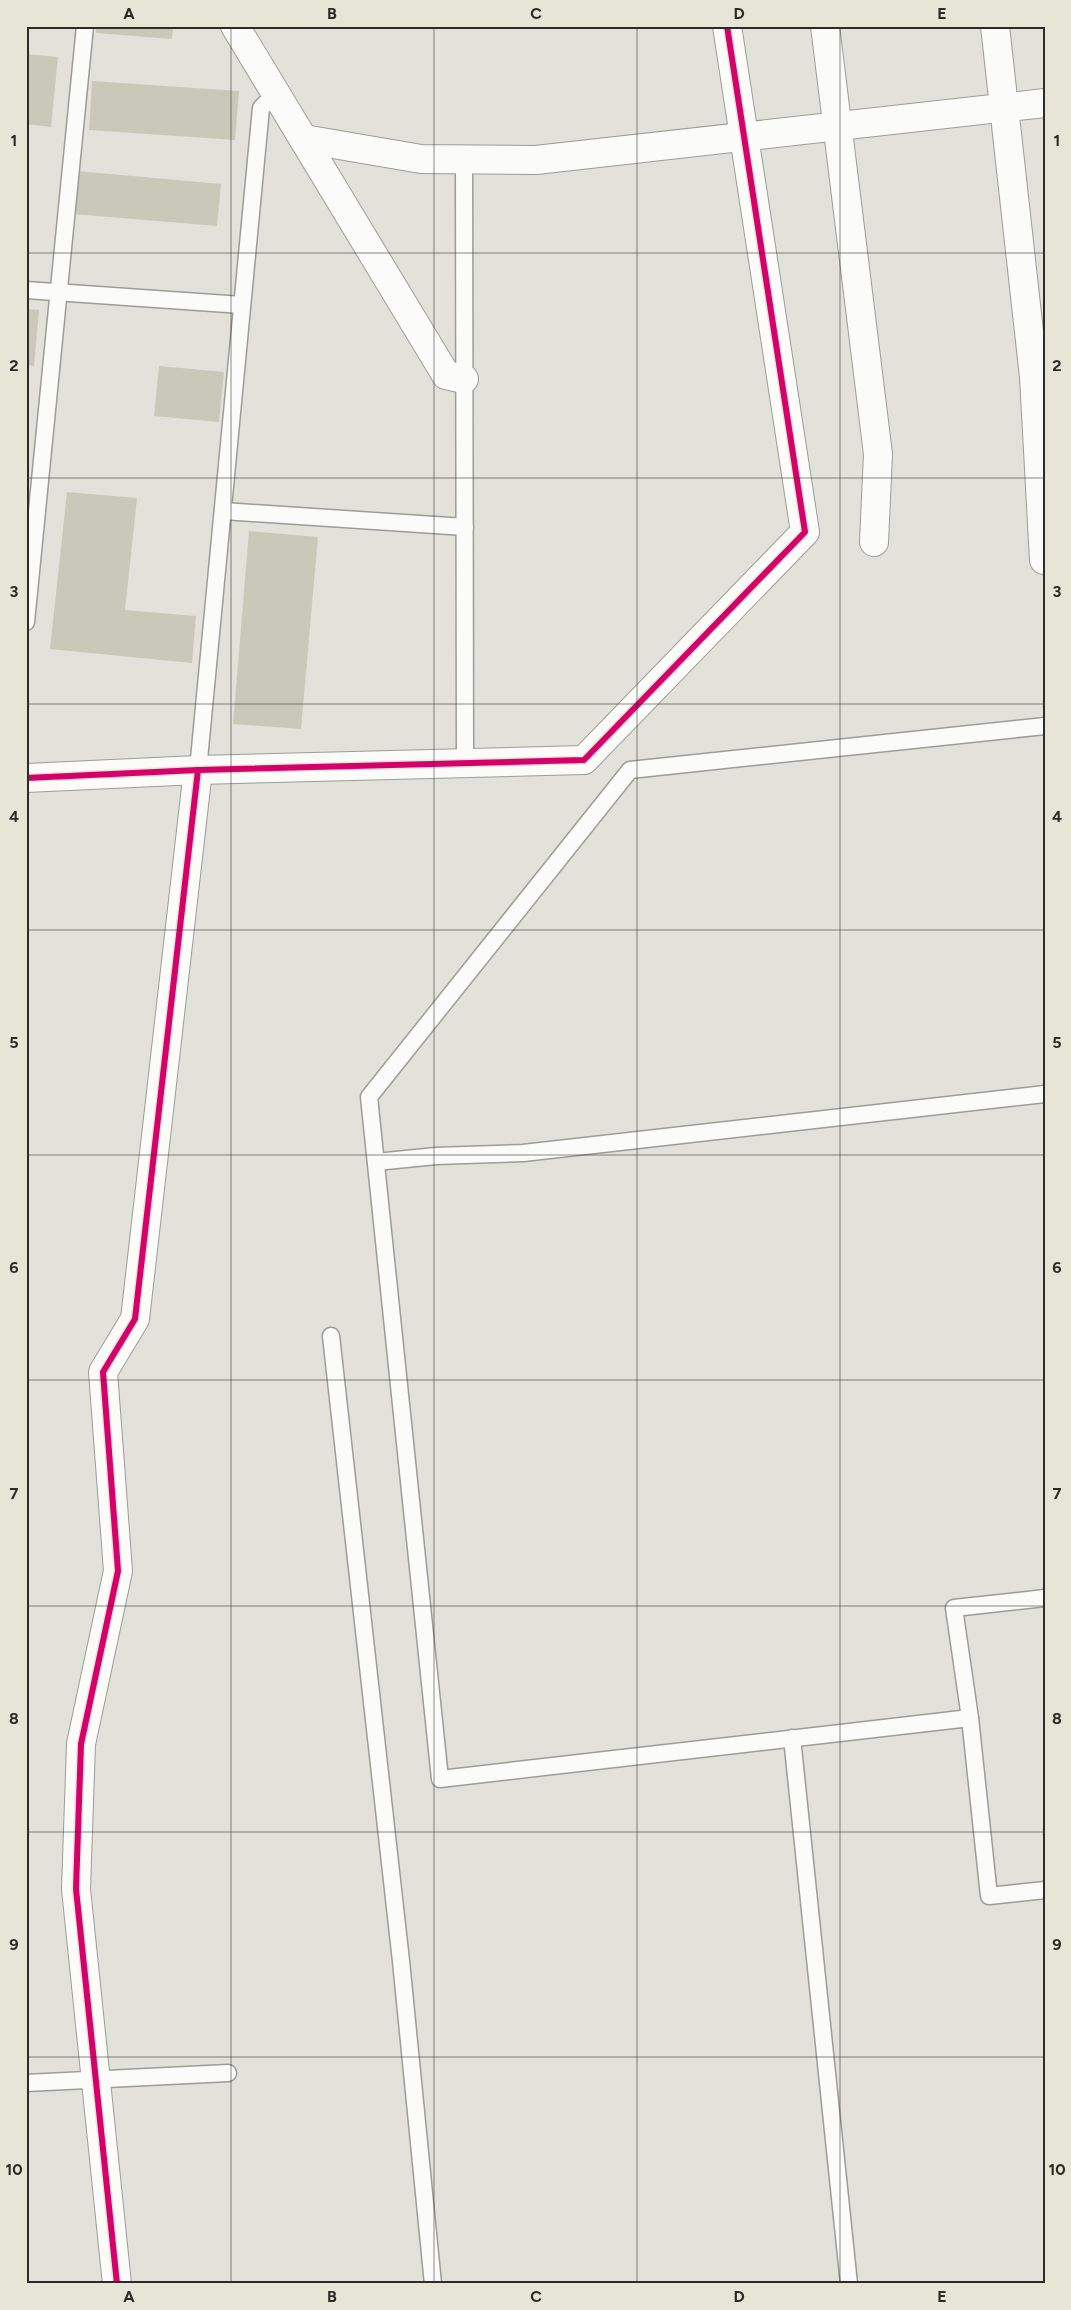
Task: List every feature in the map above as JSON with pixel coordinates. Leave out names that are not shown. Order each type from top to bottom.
[{"type":"street","points":[[235,26],[446,375],[464,379]]},
{"type":"street","points":[[26,778],[198,770],[584,760],[805,532],[727,26]]},
{"type":"street","points":[[825,26],[878,454],[874,542]]},
{"type":"street","points":[[995,26],[1034,377],[1044,560]]},
{"type":"street","points":[[304,139],[420,160],[536,160],[1045,103]]},
{"type":"street","points":[[117,2284],[76,1889],[81,1744],[118,1571],[103,1372],[135,1319],[198,770]]},
{"type":"lane","points":[[26,622],[85,26]]},
{"type":"lane","points":[[198,770],[261,108],[276,93]]},
{"type":"lane","points":[[464,160],[465,762]]},
{"type":"lane","points":[[26,290],[242,305]]},
{"type":"lane","points":[[222,511],[465,527]]},
{"type":"lane","points":[[970,1718],[440,1779],[369,1097],[630,770],[1045,726]]},
{"type":"lane","points":[[376,1162],[436,1156],[523,1153],[1045,1094]]},
{"type":"lane","points":[[331,1336],[398,1941],[433,2284]]},
{"type":"lane","points":[[1045,1598],[954,1608],[970,1718],[989,1896],[1045,1890]]},
{"type":"lane","points":[[792,1738],[850,2284]]},
{"type":"lane","points":[[26,2083],[228,2073]]},
{"type":"building","points":[[96,26],[173,26],[172,39],[96,33]]},
{"type":"building","points":[[26,54],[58,57],[51,127],[26,124]]},
{"type":"building","points":[[92,81],[239,91],[235,140],[89,130]]},
{"type":"building","points":[[77,171],[221,184],[217,226],[73,214]]},
{"type":"building","points":[[26,309],[39,310],[34,366],[26,365]]},
{"type":"building","points":[[159,366],[224,372],[219,422],[154,416]]},
{"type":"building","points":[[67,492],[137,498],[125,610],[196,616],[192,663],[50,649]]},
{"type":"building","points":[[249,531],[318,537],[301,729],[233,724]]},
{"type":"cycle path","points":[[26,778],[198,770],[584,760],[805,532],[727,26]]},
{"type":"cycle path","points":[[117,2284],[76,1889],[81,1744],[118,1571],[103,1372],[135,1319],[198,770]]}]
